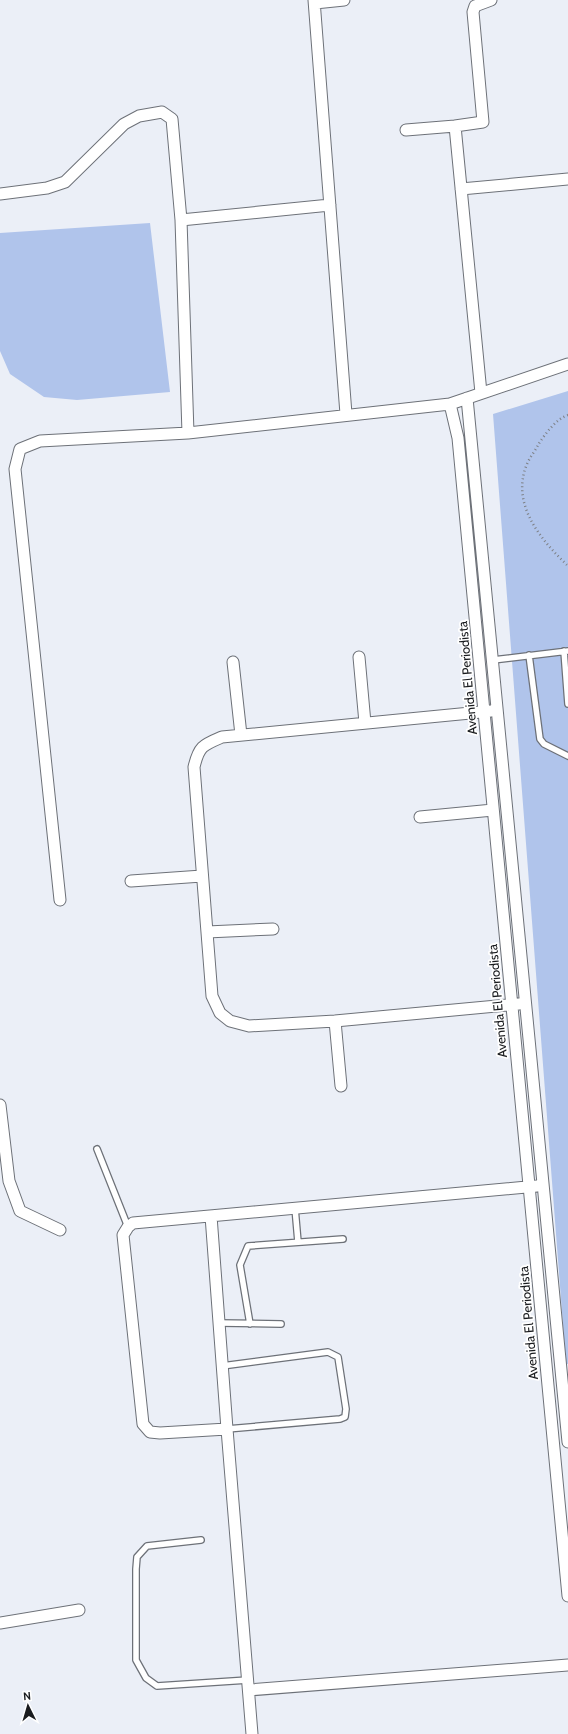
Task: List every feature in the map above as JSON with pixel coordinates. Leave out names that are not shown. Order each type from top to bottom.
[{"type":"street","points":[[344,0],[314,1],[346,414]]},
{"type":"street","points":[[406,130],[483,122],[473,12],[475,6],[491,0]]},
{"type":"street","points":[[0,194],[47,188],[65,182],[124,124],[139,116],[162,112],[172,120],[181,220],[188,433]]},
{"type":"street","points":[[455,126],[481,393]]},
{"type":"street","points":[[461,188],[568,179]]},
{"type":"street","points":[[181,220],[330,205]]},
{"type":"street","points":[[60,900],[15,469],[20,450],[40,441],[188,433],[346,414],[450,404],[568,364]]},
{"type":"street","points":[[467,398],[543,1185],[565,1388],[568,1442]]},
{"type":"street","name":"Avenida El Periodista","points":[[450,404],[458,438],[568,1596]]},
{"type":"street","points":[[359,657],[365,723]]},
{"type":"street","points":[[233,662],[241,735]]},
{"type":"street","points":[[498,710],[222,737],[202,746],[197,755],[194,767],[212,996],[220,1013],[230,1021],[249,1026],[335,1021],[526,1003]]},
{"type":"street","points":[[420,817],[493,810]]},
{"type":"street","points":[[131,882],[202,876]]},
{"type":"street","points":[[206,932],[273,929]]},
{"type":"street","points":[[335,1021],[341,1086]]},
{"type":"street","points":[[0,1105],[9,1181],[13,1197],[20,1211],[60,1230]]},
{"type":"street","points":[[226,1429],[160,1433],[150,1432],[143,1424],[123,1235],[128,1227],[133,1223],[543,1185]]},
{"type":"street","points":[[211,1216],[226,1429],[252,1734]]},
{"type":"street","points":[[0,1623],[79,1610]]},
{"type":"street","points":[[248,1685],[568,1665]]},
{"type":"lane","points":[[493,660],[566,651],[568,704]]},
{"type":"lane","points":[[530,655],[540,739],[544,744],[568,756]]},
{"type":"lane","points":[[97,1149],[128,1227]]},
{"type":"lane","points":[[295,1208],[298,1242]]},
{"type":"lane","points":[[250,1324],[240,1265],[248,1246],[343,1239]]},
{"type":"lane","points":[[219,1323],[281,1324]]},
{"type":"lane","points":[[222,1366],[328,1352],[338,1357],[346,1409],[345,1416],[340,1419],[226,1429]]},
{"type":"lane","points":[[201,1540],[147,1546],[137,1557],[136,1660],[146,1678],[157,1686],[248,1685]]},
{"type":"path","points":[[568,415],[562,417],[542,438],[527,465],[522,492],[532,525],[547,546],[568,566]]},
{"type":"shaded area","points":[[150,223],[170,392],[77,400],[44,397],[10,374],[0,351],[0,233]]},
{"type":"shaded area","points":[[568,391],[568,1364],[566,1364],[493,414]]}]
